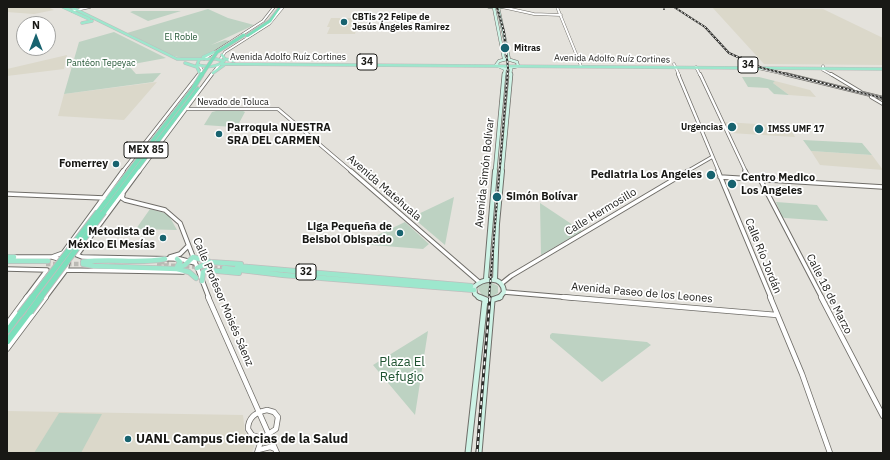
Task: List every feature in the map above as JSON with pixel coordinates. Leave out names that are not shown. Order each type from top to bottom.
[{"type":"highway","name":"MEX 85","points":[[246,36],[267,20],[276,7]]},
{"type":"highway","name":"MEX 85","points":[[7,332],[139,166],[183,108],[220,53],[263,26],[271,20],[282,7]]},
{"type":"highway","points":[[259,26],[265,20]]},
{"type":"highway","points":[[263,26],[272,22]]},
{"type":"highway","name":"MEX 85","points":[[7,342],[30,312],[131,168],[183,108]]},
{"type":"highway","points":[[161,123],[183,108]]},
{"type":"highway","points":[[177,123],[176,120],[184,110],[183,108]]},
{"type":"highway","points":[[131,168],[145,144]]},
{"type":"highway","points":[[139,166],[156,150]]},
{"type":"main road","name":"34","points":[[63,7],[174,60],[198,65],[222,59]]},
{"type":"main road","points":[[489,7],[502,7]]},
{"type":"main road","points":[[498,7],[509,60]]},
{"type":"main road","points":[[494,8],[504,60]]},
{"type":"main road","name":"34","points":[[71,10],[76,10],[185,62],[204,59],[222,59]]},
{"type":"main road","points":[[82,23],[93,21]]},
{"type":"main road","points":[[185,62],[213,53]]},
{"type":"main road","points":[[222,59],[236,62]]},
{"type":"main road","name":"Avenida Adolfo Ruíz Cortines","points":[[222,59],[236,62],[883,68]]},
{"type":"main road","points":[[198,65],[199,60]]},
{"type":"main road","name":"34","points":[[496,64],[504,60],[509,60],[518,64]]},
{"type":"main road","points":[[185,62],[198,68],[200,73]]},
{"type":"main road","points":[[213,72],[223,66],[236,62]]},
{"type":"main road","name":"34","points":[[496,64],[505,69],[510,69],[518,64]]},
{"type":"main road","name":"Avenida Adolfo Ruíz Cortines","points":[[674,65],[756,68],[822,67]]},
{"type":"main road","name":"Avenida Simón Bolívar","points":[[486,279],[487,250],[505,69]]},
{"type":"main road","name":"Avenida Simón Bolívar","points":[[495,280],[498,217],[510,69]]},
{"type":"main road","points":[[7,257],[14,257]]},
{"type":"main road","points":[[83,263],[99,260],[165,259]]},
{"type":"main road","points":[[175,268],[180,262],[177,259]]},
{"type":"main road","points":[[7,262],[48,261]]},
{"type":"main road","points":[[194,262],[210,262]]},
{"type":"main road","points":[[175,268],[194,262],[210,262],[257,266],[270,269]]},
{"type":"main road","points":[[207,270],[205,265],[210,262]]},
{"type":"main road","points":[[83,263],[158,264]]},
{"type":"main road","points":[[83,263],[100,267],[175,268],[190,272],[196,278]]},
{"type":"main road","name":"32","points":[[224,267],[270,269],[474,288],[256,272],[224,267]]},
{"type":"main road","points":[[202,281],[203,272],[207,270],[244,273],[256,272]]},
{"type":"main road","points":[[486,279],[495,280],[501,284],[504,292],[499,299],[492,301],[485,300],[477,296],[474,288],[479,282],[486,279]]},
{"type":"main road","points":[[468,453],[485,300]]},
{"type":"main road","points":[[479,453],[492,301]]},
{"type":"street","points":[[76,10],[89,7]]},
{"type":"street","points":[[204,59],[265,20],[276,7]]},
{"type":"street","points":[[183,108],[196,97],[222,59],[272,22],[282,7]]},
{"type":"street","points":[[502,7],[534,14],[560,14]]},
{"type":"street","points":[[510,7],[533,13],[560,14]]},
{"type":"street","points":[[557,7],[581,65]]},
{"type":"street","points":[[213,53],[222,59]]},
{"type":"street","points":[[198,65],[200,73]]},
{"type":"street","name":"Calle Río Jordán","points":[[674,65],[802,374],[830,453]]},
{"type":"street","points":[[696,67],[749,179]]},
{"type":"street","points":[[822,67],[883,104]]},
{"type":"street","points":[[756,68],[883,98]]},
{"type":"street","points":[[762,68],[883,98]]},
{"type":"street","points":[[48,261],[60,255],[67,247],[200,73],[208,69],[213,72]]},
{"type":"street","points":[[879,102],[883,98]]},
{"type":"street","name":"Nevado de Toluca","points":[[183,108],[278,109]]},
{"type":"street","name":"Avenida Matehuala","points":[[278,109],[479,282]]},
{"type":"street","points":[[177,123],[83,246],[77,256],[177,259],[194,262]]},
{"type":"street","name":"Calle Hermosillo","points":[[501,284],[511,276],[712,157]]},
{"type":"street","points":[[720,177],[883,187]]},
{"type":"street","name":"Calle 18 de Marzo","points":[[760,180],[883,416]]},
{"type":"street","name":"Calle Profesor Moisés Sáenz","points":[[124,192],[122,198],[124,200],[148,204],[165,210],[174,216],[180,223],[194,262],[276,451]]},
{"type":"street","points":[[7,194],[104,198]]},
{"type":"street","points":[[78,233],[78,235],[85,237],[93,233]]},
{"type":"street","points":[[67,247],[78,244],[83,246]]},
{"type":"street","points":[[165,259],[180,254],[188,246]]},
{"type":"street","points":[[7,349],[66,270],[68,262],[14,257]]},
{"type":"street","points":[[164,271],[175,268]]},
{"type":"street","points":[[7,269],[43,269],[47,271],[7,324]]},
{"type":"street","points":[[66,270],[164,271],[185,273],[202,281]]},
{"type":"street","name":"Avenida Paseo de los Leones","points":[[504,292],[778,315]]},
{"type":"street","points":[[271,410],[278,417],[276,429],[268,435],[262,438],[252,435],[248,429],[251,418],[259,412],[271,410]]},
{"type":"street","points":[[257,452],[262,438]]},
{"type":"street","points":[[257,452],[270,447],[276,451]]},
{"type":"shaded area","points":[[7,7],[48,7],[54,10],[34,14],[7,12]]},
{"type":"shaded area","points":[[712,7],[823,9],[883,38],[883,65],[764,64]]},
{"type":"shaded area","name":"CBTis 22 Felipe de Jesús Ángeles Ramirez","points":[[331,18],[360,18],[355,34],[327,34],[330,27],[327,27]]},
{"type":"shaded area","points":[[67,55],[64,69],[7,76],[7,69]]},
{"type":"shaded area","points":[[775,81],[810,90],[816,97],[789,95],[773,83]]},
{"type":"shaded area","points":[[157,82],[124,120],[58,116],[64,94]]},
{"type":"shaded area","name":"IMSS UMF 17","points":[[724,122],[789,126],[795,137],[730,133]]},
{"type":"shaded area","points":[[811,151],[872,155],[883,170],[820,165]]},
{"type":"shaded area","name":"UANL Campus Ciencias de la Salud","points":[[7,411],[243,415],[245,432],[254,446],[252,453],[7,453]]},
{"type":"green space","name":"El Roble","points":[[208,9],[228,18],[254,25],[211,45],[225,40],[230,41],[203,58],[194,60],[185,59],[164,52],[127,33]]},
{"type":"green space","points":[[181,11],[148,21],[130,12]]},
{"type":"green space","name":"Pantéon Tepeyac","points":[[114,32],[166,58],[128,65],[136,74],[161,73],[153,82],[64,94],[79,42]]},
{"type":"green space","points":[[742,77],[759,77],[775,81],[773,83],[789,95],[774,94],[768,88],[748,87]]},
{"type":"green space","points":[[212,112],[245,112],[238,125],[233,127],[204,125]]},
{"type":"green space","points":[[803,140],[862,143],[872,155],[811,151]]},
{"type":"green space","points":[[454,197],[445,245],[412,217]]},
{"type":"green space","points":[[776,202],[817,205],[828,221],[782,217]]},
{"type":"green space","points":[[540,203],[582,231],[541,255]]},
{"type":"green space","points":[[150,209],[168,214],[177,230],[136,229]]},
{"type":"green space","name":"Liga Pequeña de Beisbol Obispado","points":[[405,222],[429,244],[423,249],[359,244]]},
{"type":"green space","points":[[490,282],[498,286],[498,293],[491,297],[482,295],[478,289],[479,285]]},
{"type":"green space","name":"Plaza El Refugio","points":[[428,331],[415,415],[373,365]]},
{"type":"green space","points":[[552,333],[647,342],[651,345],[602,382],[550,338]]},
{"type":"green space","points":[[59,413],[102,414],[81,453],[34,453]]},
{"type":"tunnel","points":[[160,262],[169,263]]},
{"type":"tunnel","points":[[46,264],[82,264]]},
{"type":"tunnel","points":[[157,265],[224,268]]},
{"type":"railway","points":[[489,298],[508,68],[504,32],[497,7]]},
{"type":"railway","points":[[674,7],[705,27],[729,53],[762,68],[883,98]]},
{"type":"railway","points":[[477,453],[490,297]]},
{"type":"place","name":"CBTis 22 Felipe de Jesús Ángeles Ramirez","points":[[344,22]]},
{"type":"place","name":"Mitras","points":[[505,48]]},
{"type":"place","name":"Urgencias","points":[[732,127]]},
{"type":"place","name":"IMSS UMF 17","points":[[759,129]]},
{"type":"place","name":"Parroquia NUESTRA SRA DEL CARMEN","points":[[219,134]]},
{"type":"place","name":"Fomerrey","points":[[116,164]]},
{"type":"place","name":"Pediatria Los Angeles","points":[[711,175]]},
{"type":"place","name":"Centro Medico Los Angeles","points":[[732,184]]},
{"type":"place","name":"Simón Bolívar","points":[[497,197]]},
{"type":"place","name":"Liga Pequeña de Beisbol Obispado","points":[[400,233]]},
{"type":"place","name":"Metodista de México El Mesías","points":[[163,238]]},
{"type":"place","name":"UANL Campus Ciencias de la Salud","points":[[128,439]]}]
